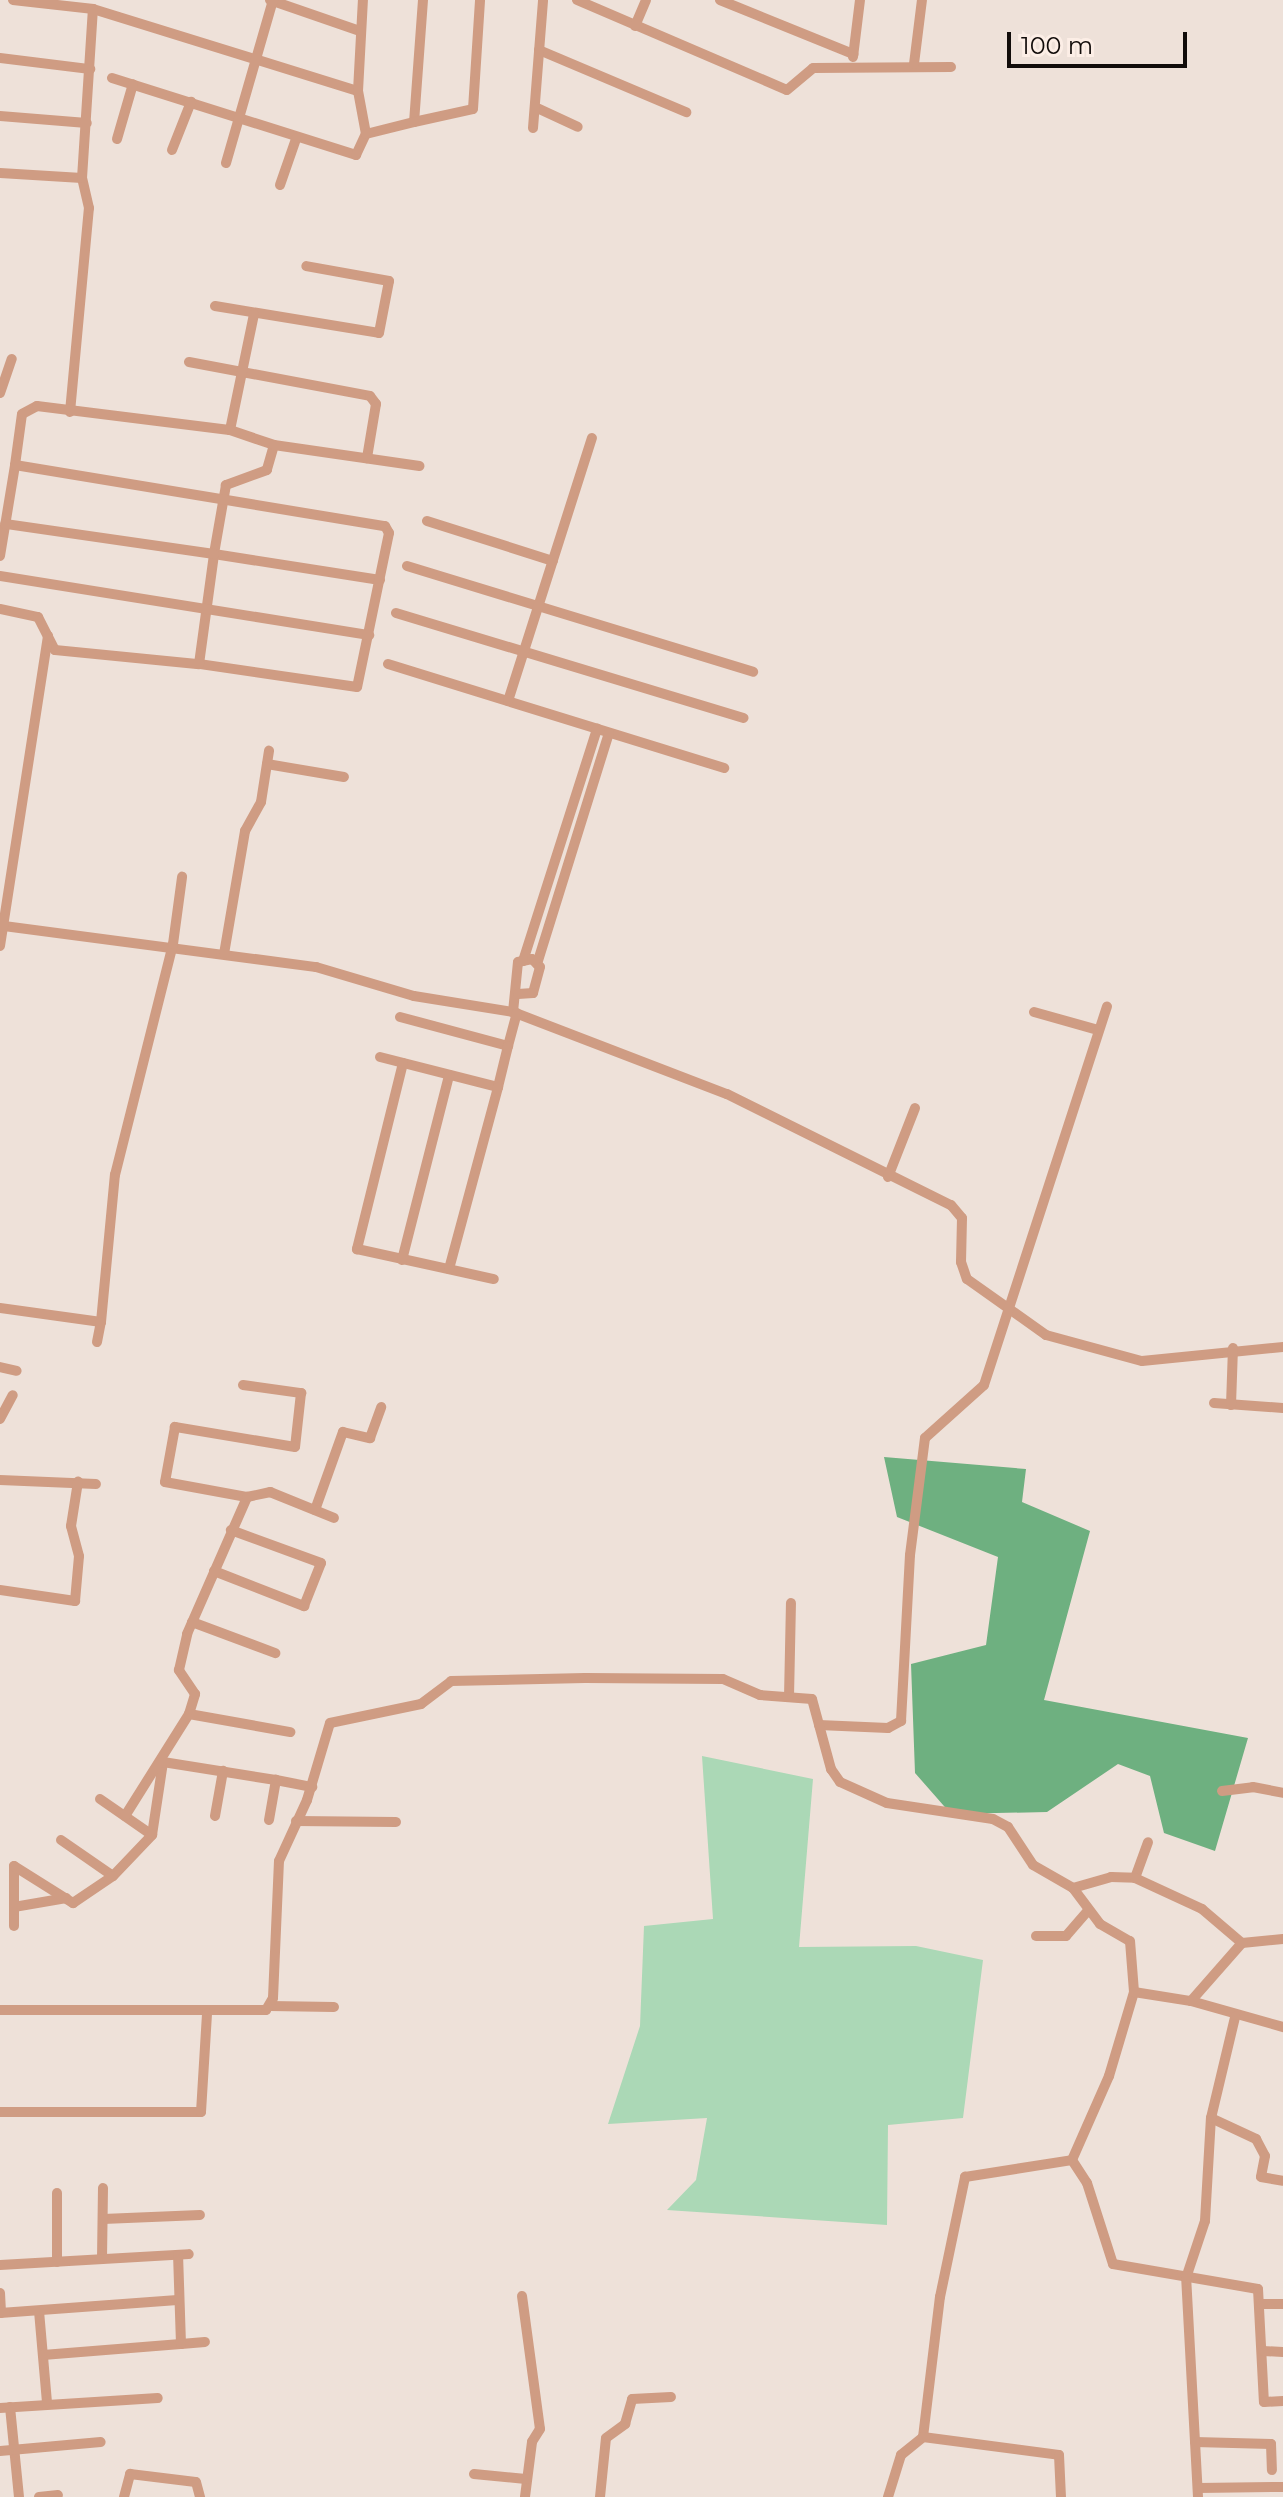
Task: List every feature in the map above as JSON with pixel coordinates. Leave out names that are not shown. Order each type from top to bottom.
[{"type":"street","points":[[13,0],[93,9],[254,55],[358,91]]},
{"type":"street","points":[[226,163],[242,119],[254,55],[272,0],[360,31]]},
{"type":"street","points":[[112,78],[351,156],[364,147],[366,134],[358,91],[363,0]]},
{"type":"street","points":[[414,122],[423,0]]},
{"type":"street","points":[[366,134],[407,129],[414,122],[473,109],[480,0]]},
{"type":"street","points":[[533,128],[543,0]]},
{"type":"street","points":[[577,0],[787,90],[813,68],[852,59],[951,67]]},
{"type":"street","points":[[635,26],[646,0]]},
{"type":"street","points":[[720,0],[852,59]]},
{"type":"street","points":[[852,59],[860,0]]},
{"type":"street","points":[[914,64],[922,0]]},
{"type":"street","points":[[70,412],[89,208],[82,178],[93,9]]},
{"type":"street","points":[[539,50],[686,112]]},
{"type":"street","points":[[0,58],[90,69]]},
{"type":"street","points":[[117,139],[133,84]]},
{"type":"street","points":[[172,150],[191,102]]},
{"type":"street","points":[[535,107],[578,127]]},
{"type":"street","points":[[0,116],[87,123]]},
{"type":"street","points":[[280,185],[296,139]]},
{"type":"street","points":[[0,173],[82,178]]},
{"type":"street","points":[[215,306],[379,333],[389,281],[306,266]]},
{"type":"street","points":[[230,430],[254,314]]},
{"type":"street","points":[[0,393],[12,359]]},
{"type":"street","points":[[189,362],[373,398],[367,458]]},
{"type":"street","points":[[0,556],[24,409],[230,430],[274,445],[419,466]]},
{"type":"street","points":[[508,701],[592,438]]},
{"type":"street","points":[[199,664],[223,497],[230,483],[267,470],[274,445]]},
{"type":"street","points":[[0,609],[34,615],[55,650],[199,664],[357,687],[380,580],[385,526],[15,465]]},
{"type":"street","points":[[427,521],[553,561]]},
{"type":"street","points":[[5,524],[380,580]]},
{"type":"street","points":[[407,566],[753,672]]},
{"type":"street","points":[[0,576],[369,635]]},
{"type":"street","points":[[396,613],[743,718]]},
{"type":"street","points":[[0,946],[3,909],[48,636]]},
{"type":"street","points":[[388,664],[724,768]]},
{"type":"street","points":[[518,994],[511,986],[523,961],[597,729]]},
{"type":"street","points":[[518,994],[533,993],[537,964],[609,733]]},
{"type":"street","points":[[224,954],[245,831],[261,802],[269,751]]},
{"type":"street","points":[[267,764],[344,777]]},
{"type":"street","points":[[565,831],[577,834]]},
{"type":"street","points":[[97,1342],[117,1161],[173,944],[182,877]]},
{"type":"street","points":[[4,926],[173,944],[316,967],[414,996],[515,1012],[727,1094],[957,1209],[967,1279],[1012,1307],[1046,1335],[1124,1360],[1192,1359],[1233,1348],[1283,1347]]},
{"type":"street","points":[[523,961],[537,964]]},
{"type":"street","points":[[449,1269],[498,1087],[518,994]]},
{"type":"street","points":[[819,1725],[888,1728],[901,1721],[910,1555],[925,1438],[982,1389],[1012,1307],[1107,1007]]},
{"type":"street","points":[[1034,1012],[1098,1030]]},
{"type":"street","points":[[400,1017],[508,1046]]},
{"type":"street","points":[[380,1057],[498,1087]]},
{"type":"street","points":[[403,1063],[357,1249],[494,1279]]},
{"type":"street","points":[[402,1260],[449,1075]]},
{"type":"street","points":[[888,1177],[915,1108]]},
{"type":"street","points":[[0,1308],[101,1322]]},
{"type":"street","points":[[1231,1405],[1233,1348]]},
{"type":"street","points":[[0,1367],[17,1371]]},
{"type":"street","points":[[243,1385],[301,1393],[295,1447],[175,1427],[165,1482],[247,1497],[270,1492],[334,1518]]},
{"type":"street","points":[[0,1419],[13,1395]]},
{"type":"street","points":[[1214,1403],[1283,1408]]},
{"type":"street","points":[[315,1510],[343,1432],[370,1438],[381,1407]]},
{"type":"street","points":[[0,1480],[96,1484]]},
{"type":"street","points":[[0,1590],[75,1601],[79,1556],[71,1526],[78,1482]]},
{"type":"street","points":[[125,1816],[163,1762],[189,1714],[195,1694],[179,1670],[192,1622],[247,1497]]},
{"type":"street","points":[[214,1571],[304,1606],[321,1563],[231,1530]]},
{"type":"street","points":[[789,1697],[791,1603]]},
{"type":"street","points":[[192,1622],[275,1653]]},
{"type":"street","points":[[270,2006],[279,1861],[312,1787],[330,1723],[421,1704],[451,1681],[723,1679],[760,1695],[812,1699],[831,1769],[845,1786],[887,1803],[1003,1823],[1033,1865],[1073,1888],[1088,1911],[1132,1945],[1134,1992],[1109,2076],[1072,2160]]},
{"type":"street","points":[[189,1714],[290,1732]]},
{"type":"street","points":[[163,1762],[312,1787]]},
{"type":"street","points":[[14,1926],[14,1866],[73,1903],[113,1876],[152,1835],[163,1762]]},
{"type":"street","points":[[215,1816],[223,1771]]},
{"type":"street","points":[[269,1820],[276,1780]]},
{"type":"street","points":[[1222,1791],[1253,1787],[1283,1793]]},
{"type":"street","points":[[100,1799],[152,1835]]},
{"type":"street","points":[[296,1821],[396,1822]]},
{"type":"street","points":[[61,1840],[113,1876]]},
{"type":"street","points":[[1135,1878],[1148,1842]]},
{"type":"street","points":[[1073,1888],[1111,1877],[1135,1878],[1202,1909],[1242,1943]]},
{"type":"street","points":[[14,1907],[66,1898]]},
{"type":"street","points":[[1036,1936],[1066,1936],[1088,1911]]},
{"type":"street","points":[[1191,2001],[1242,1943],[1283,1939]]},
{"type":"street","points":[[1134,1992],[1191,2001],[1235,2017],[1283,2027]]},
{"type":"street","points":[[0,2010],[207,2013],[270,2006],[334,2007]]},
{"type":"street","points":[[0,2112],[201,2112],[207,2013]]},
{"type":"street","points":[[1235,2017],[1211,2118],[1205,2221],[1186,2278],[1198,2493],[1283,2487]]},
{"type":"street","points":[[1211,2118],[1256,2139],[1265,2156],[1261,2177],[1283,2181]]},
{"type":"street","points":[[1072,2160],[1087,2183],[1113,2264],[1256,2287],[1261,2304],[1264,2402],[1283,2401]]},
{"type":"street","points":[[888,2497],[901,2455],[923,2437],[962,2182],[973,2172],[1072,2160]]},
{"type":"street","points":[[102,2259],[103,2188]]},
{"type":"street","points":[[57,2193],[57,2262]]},
{"type":"street","points":[[103,2219],[200,2215]]},
{"type":"street","points":[[0,2265],[183,2254],[178,2300],[181,2344]]},
{"type":"street","points":[[0,2293],[0,2313],[178,2300]]},
{"type":"street","points":[[522,2296],[540,2429],[526,2479],[525,2497]]},
{"type":"street","points":[[1261,2304],[1283,2304]]},
{"type":"street","points":[[39,2311],[47,2403]]},
{"type":"street","points":[[43,2355],[205,2342]]},
{"type":"street","points":[[1263,2351],[1283,2352]]},
{"type":"street","points":[[600,2497],[606,2438],[625,2424],[632,2399],[671,2397]]},
{"type":"street","points":[[19,2497],[15,2450],[5,2407],[158,2398]]},
{"type":"street","points":[[923,2437],[1059,2455],[1061,2497]]},
{"type":"street","points":[[0,2451],[101,2442]]},
{"type":"street","points":[[1195,2442],[1271,2444],[1272,2470]]},
{"type":"street","points":[[124,2497],[130,2474],[196,2482],[200,2497]]},
{"type":"street","points":[[474,2474],[526,2479]]},
{"type":"street","points":[[39,2497],[58,2495]]},
{"type":"green space","points":[[884,1457],[1026,1469],[1022,1502],[1090,1531],[1044,1700],[1248,1738],[1215,1851],[1164,1833],[1150,1776],[1118,1764],[1047,1812],[951,1814],[915,1773],[911,1664],[986,1645],[998,1557],[897,1517]]},
{"type":"green space","points":[[702,1756],[813,1779],[799,1947],[916,1946],[983,1960],[963,2118],[888,2125],[887,2225],[667,2210],[696,2180],[707,2118],[608,2124],[640,2026],[644,1926],[713,1919]]}]
